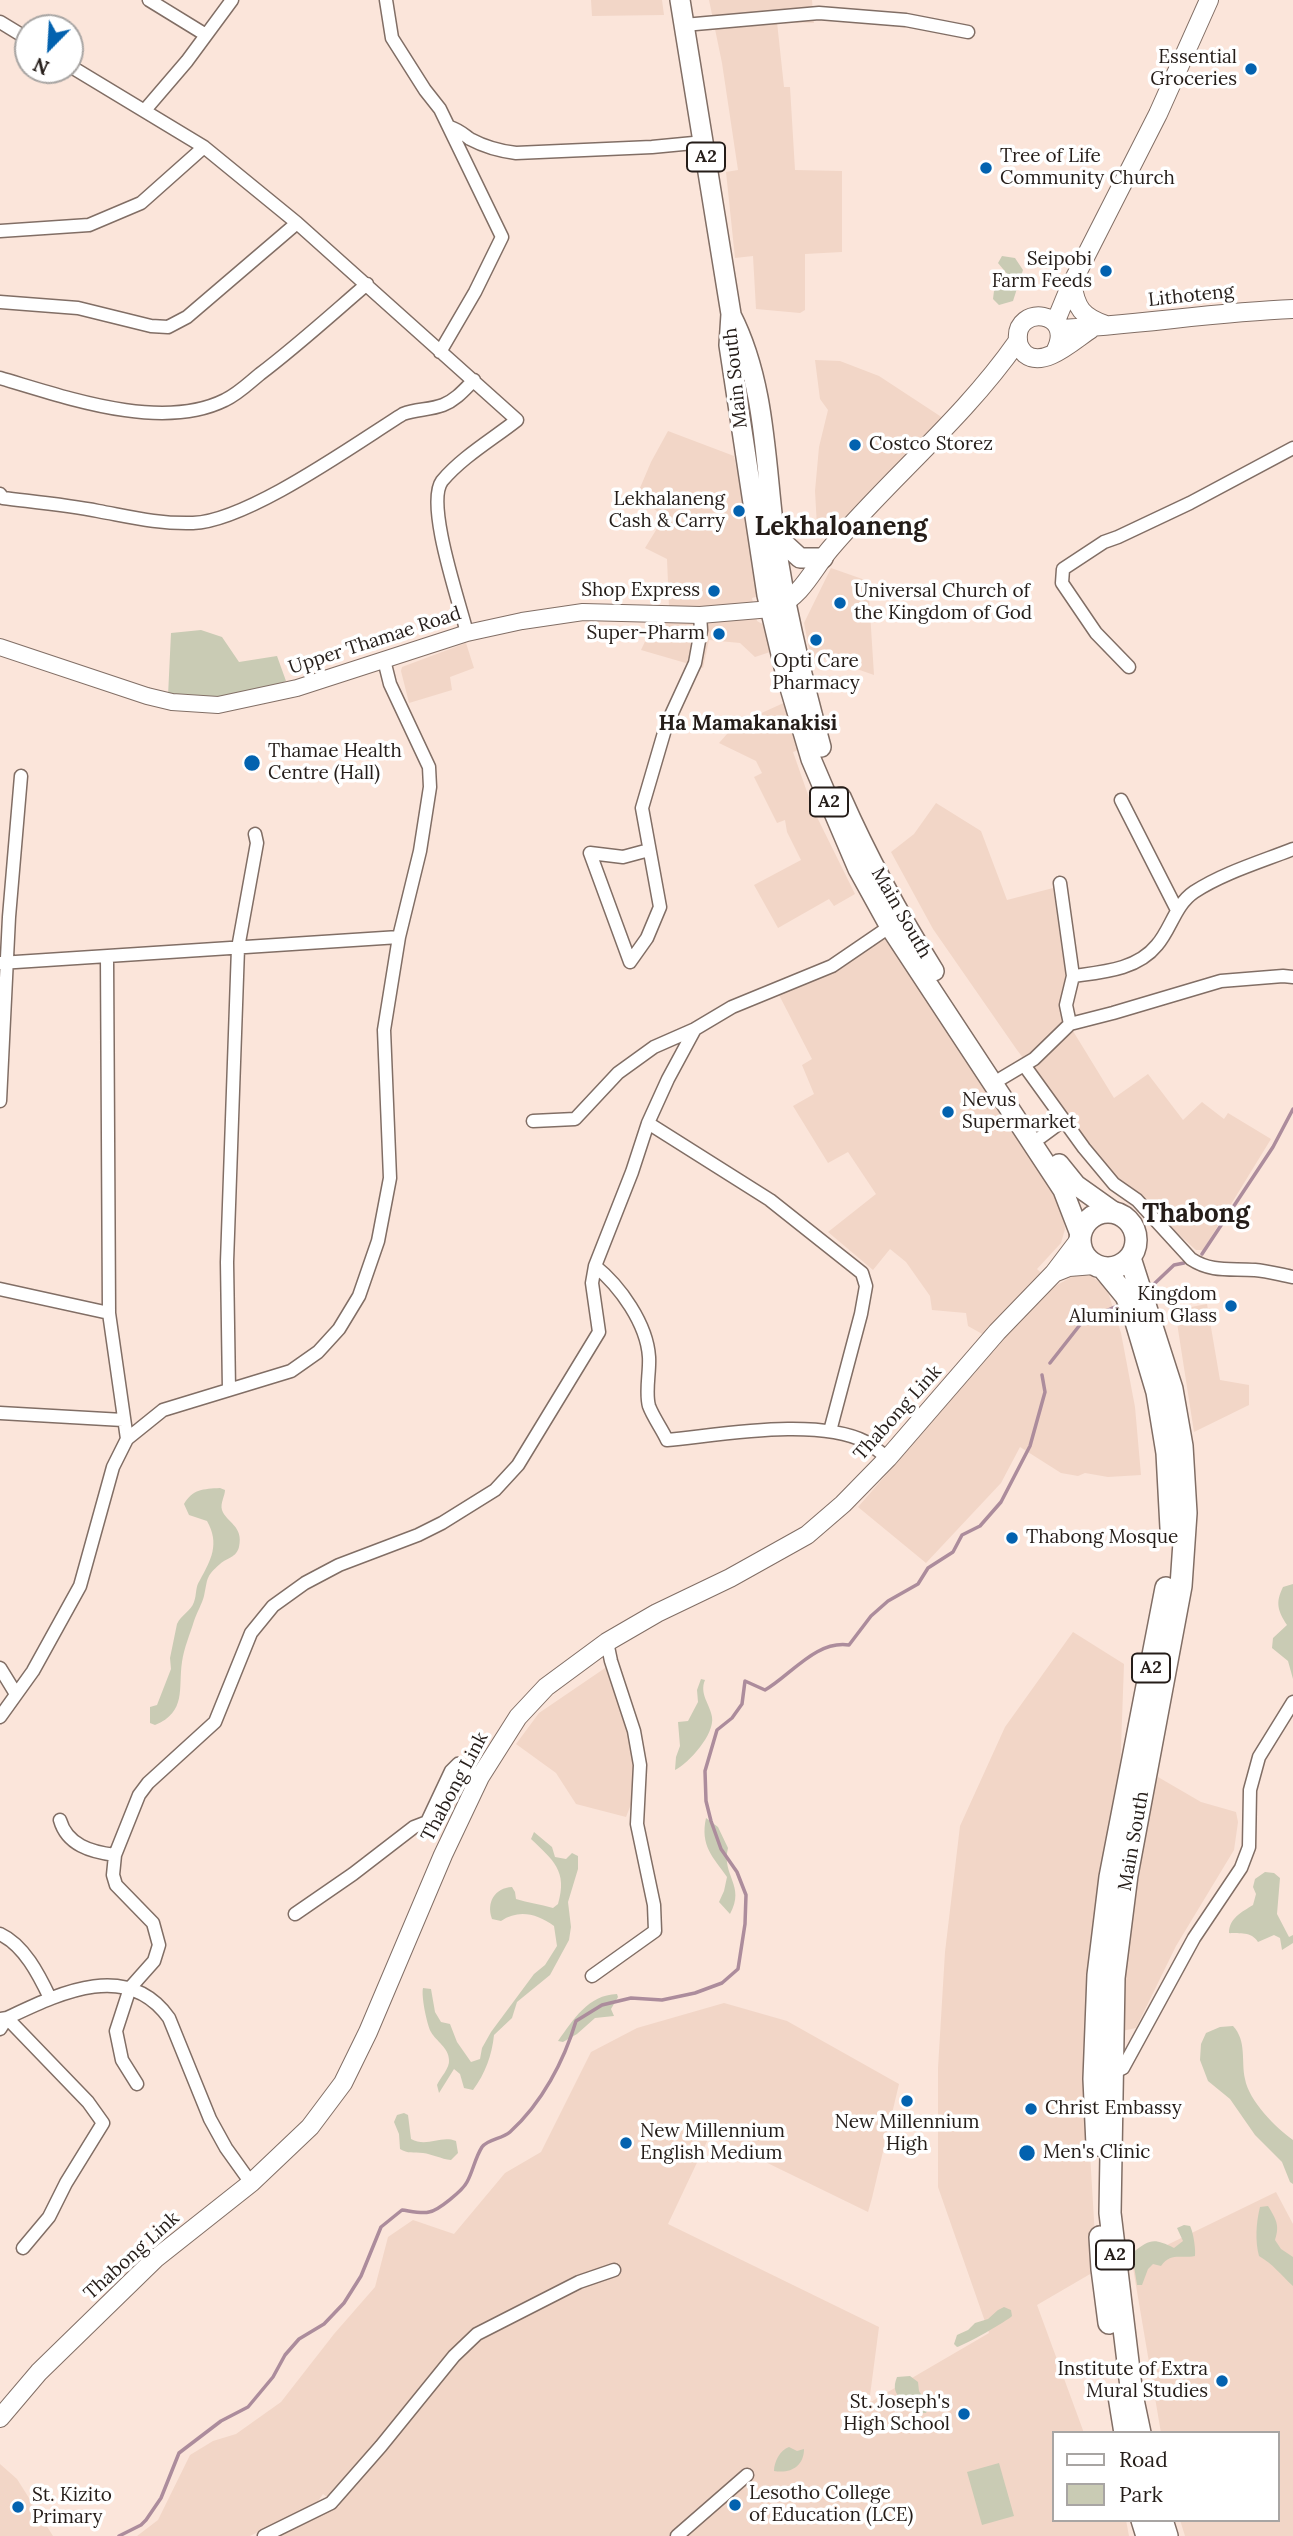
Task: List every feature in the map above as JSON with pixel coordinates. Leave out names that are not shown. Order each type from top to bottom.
[{"type":"highway","points":[[1079,1237],[1083,1226],[1096,1214],[1114,1212]]},
{"type":"highway","name":"Main South","points":[[1114,1212],[1128,1220],[1136,1235],[1130,1258],[1172,1389],[1182,1446],[1186,1513],[1179,1598],[1127,1875],[1103,2077],[1102,2269],[1125,2431]]},
{"type":"highway","name":"Main South","points":[[1079,1237],[1083,1254],[1126,1296],[1134,1315],[1157,1392],[1167,1453],[1172,1514],[1167,1581],[1110,1877],[1098,1975],[1110,2213],[1132,2395],[1140,2431]]},
{"type":"highway","points":[[1098,1266],[1118,1266],[1130,1258]]},
{"type":"main road","name":"A2","points":[[680,0],[730,314]]},
{"type":"main road","points":[[1055,352],[1060,341],[1057,326],[1070,286],[1158,114],[1209,0]]},
{"type":"main road","points":[[778,606],[800,590],[823,558],[992,378],[1017,342],[1018,330],[1024,321],[1070,286]]},
{"type":"main road","points":[[992,378],[1036,359],[1046,358],[1102,327],[1082,312],[1070,286]]},
{"type":"main road","name":"Lithoteng","points":[[1057,326],[1102,327],[1229,312],[1293,309]]},
{"type":"main road","name":"Main South","points":[[730,314],[743,339],[757,398],[770,477],[778,606]]},
{"type":"main road","name":"Main South","points":[[730,314],[729,345],[778,606],[800,671],[824,757],[895,923],[1063,1190],[1079,1237]]},
{"type":"main road","points":[[1034,316],[1046,316],[1057,326]]},
{"type":"main road","points":[[1017,342],[1027,356],[1036,359]]},
{"type":"main road","points":[[775,536],[800,558],[823,558]]},
{"type":"main road","name":"Main South","points":[[895,923],[1076,1185],[1114,1212]]},
{"type":"main road","name":"Thabong Link","points":[[0,2418],[39,2372],[155,2259],[251,2183],[310,2127],[342,2083],[368,2032],[443,1855],[480,1777],[518,1717],[546,1687],[607,1642],[807,1535],[843,1504],[888,1458],[997,1332],[1054,1273],[1079,1237]]},
{"type":"main road","points":[[1054,1273],[1069,1267],[1098,1266]]},
{"type":"street","points":[[149,0],[206,36]]},
{"type":"street","points":[[145,110],[232,0]]},
{"type":"street","points":[[386,0],[392,38],[440,109],[502,237],[475,292],[440,352]]},
{"type":"street","points":[[684,25],[819,13],[906,20],[968,32]]},
{"type":"street","points":[[84,73],[204,147],[367,284],[517,420],[453,470],[440,484],[437,521],[467,632]]},
{"type":"street","points":[[450,128],[498,151],[516,153],[704,142]]},
{"type":"street","points":[[0,231],[89,225],[141,203],[204,147]]},
{"type":"street","points":[[0,302],[78,308],[150,326],[168,327],[187,317],[297,223]]},
{"type":"street","points":[[0,377],[126,411],[179,412],[201,409],[227,400],[279,360],[367,284]]},
{"type":"street","points":[[1,500],[90,509],[141,521],[195,523],[219,518],[283,488],[404,414],[416,409],[444,405],[457,397],[474,380]]},
{"type":"street","points":[[1129,667],[1096,633],[1062,583],[1063,569],[1104,542],[1190,503],[1293,447]]},
{"type":"street","name":"Upper Thamae Road","points":[[0,647],[147,696],[194,705],[218,705],[286,691],[467,632],[522,621],[583,612],[700,615],[778,606]]},
{"type":"street","points":[[649,850],[623,857],[590,853],[630,962],[647,938],[660,907],[642,808],[666,726],[695,663],[701,631],[700,615]]},
{"type":"street","points":[[0,1717],[57,1631],[80,1586],[113,1467],[127,1439],[163,1410],[291,1371],[318,1352],[340,1329],[359,1296],[378,1241],[390,1178],[384,1030],[399,937],[428,811],[429,767],[390,684],[384,660]]},
{"type":"street","points":[[0,1101],[4,963],[21,776]]},
{"type":"street","points":[[1121,800],[1177,910]]},
{"type":"street","points":[[229,1390],[227,1262],[238,948],[257,843],[255,834]]},
{"type":"street","points":[[1073,976],[1114,970],[1138,960],[1157,946],[1177,910],[1193,893],[1220,878],[1293,849]]},
{"type":"street","points":[[1060,883],[1073,976],[1066,1005],[1070,1024]]},
{"type":"street","points":[[533,1121],[575,1119],[618,1073],[654,1047],[695,1029],[732,1007],[832,966],[895,923]]},
{"type":"street","points":[[4,963],[399,937]]},
{"type":"street","points":[[107,957],[108,1268],[111,1294],[109,1312],[127,1439]]},
{"type":"street","points":[[1002,1078],[1034,1059],[1070,1024],[1221,981],[1293,977]]},
{"type":"street","points":[[137,2084],[122,2060],[116,2031],[130,1988],[154,1961],[159,1945],[153,1923],[116,1885],[113,1875],[115,1855],[139,1795],[148,1783],[215,1722],[251,1633],[273,1606],[305,1583],[339,1565],[442,1523],[495,1490],[518,1465],[599,1332],[593,1283],[595,1266],[648,1123],[695,1029]]},
{"type":"street","points":[[1024,1065],[1114,1184],[1137,1200],[1191,1259],[1213,1270],[1256,1270],[1293,1278]]},
{"type":"street","points":[[1041,1137],[1064,1120]]},
{"type":"street","points":[[648,1123],[770,1199],[862,1272],[866,1286],[863,1305],[830,1431]]},
{"type":"street","points":[[595,1266],[605,1274],[633,1311],[647,1340],[649,1405],[667,1440],[787,1430],[830,1431],[865,1441],[888,1458]]},
{"type":"street","points":[[0,1289],[109,1312]]},
{"type":"street","points":[[0,1413],[123,1420]]},
{"type":"street","points":[[592,1976],[655,1931],[654,1905],[637,1824],[640,1765],[634,1731],[607,1642]]},
{"type":"street","points":[[0,1668],[16,1694]]},
{"type":"street","points":[[1103,2077],[1123,2068],[1194,1938],[1241,1868],[1250,1847],[1250,1790],[1259,1757],[1293,1702]]},
{"type":"street","points":[[295,1914],[353,1874],[405,1833],[427,1822],[458,1764],[480,1777]]},
{"type":"street","points":[[61,1820],[64,1834],[73,1841],[91,1850],[115,1855]]},
{"type":"street","points":[[0,1934],[8,1938],[32,1965],[50,1998]]},
{"type":"street","points":[[23,2248],[49,2217],[66,2183],[103,2123],[88,2102],[2,2022],[50,1998],[80,1989],[108,1986],[130,1988],[147,1994],[159,2003],[169,2018],[210,2119],[226,2148],[251,2183]]},
{"type":"street","points":[[264,2536],[331,2503],[454,2356],[477,2334],[579,2282],[614,2270]]},
{"type":"street","points":[[677,2536],[747,2475]]},
{"type":"shaded area","points":[[591,0],[662,0],[664,15],[592,16]]},
{"type":"shaded area","points":[[709,0],[812,0],[814,23],[777,22],[784,87],[790,87],[795,170],[842,171],[842,252],[805,254],[805,310],[800,313],[756,309],[753,256],[735,258],[726,172],[738,170],[722,63]]},
{"type":"shaded area","points":[[815,360],[840,361],[879,376],[943,418],[833,534],[817,527],[815,491],[819,447],[828,410],[820,399]]},
{"type":"shaded area","points":[[668,431],[734,456],[759,596],[752,598],[757,621],[766,626],[773,651],[755,657],[740,643],[709,640],[703,668],[641,650],[651,629],[652,618],[669,607],[667,559],[645,548],[664,517],[637,495]]},
{"type":"shaded area","points":[[831,568],[868,581],[874,675],[831,660],[811,658],[804,623]]},
{"type":"shaded area","points":[[466,643],[474,668],[450,677],[452,690],[409,703],[402,667]]},
{"type":"shaded area","points":[[788,701],[802,749],[793,752],[813,809],[855,894],[834,906],[829,899],[778,928],[754,885],[801,860],[787,832],[785,820],[777,823],[754,777],[762,773],[756,761],[719,743],[735,725]]},
{"type":"shaded area","points":[[936,803],[981,831],[1007,900],[1053,888],[1066,977],[1062,1013],[1114,1098],[1148,1074],[1183,1120],[1202,1102],[1224,1119],[1228,1113],[1271,1139],[1203,1250],[1196,1250],[1112,1174],[1017,1050],[933,929],[891,852],[914,834]]},
{"type":"shaded area","points":[[885,937],[1026,1149],[1062,1209],[1065,1229],[1061,1243],[1037,1269],[1055,1286],[1077,1274],[1092,1276],[1107,1289],[1121,1333],[1135,1407],[1141,1475],[1108,1477],[1061,1473],[1020,1447],[1001,1483],[926,1563],[858,1507],[1000,1344],[968,1326],[966,1313],[932,1310],[930,1296],[906,1262],[890,1249],[873,1270],[828,1232],[876,1194],[848,1152],[828,1163],[793,1106],[814,1094],[802,1065],[812,1059],[779,995],[835,969]]},
{"type":"shaded area","points":[[1207,1304],[1220,1380],[1249,1385],[1249,1405],[1194,1432],[1175,1310]]},
{"type":"shaded area","points":[[1073,1632],[1124,1664],[1120,1775],[1086,2087],[1097,2270],[1037,2305],[1083,2431],[1052,2431],[1052,2522],[1126,2522],[1129,2536],[271,2536],[340,2506],[323,2494],[317,2503],[250,2536],[137,2536],[158,2520],[190,2455],[213,2441],[236,2434],[281,2402],[375,2287],[388,2237],[413,2220],[454,2234],[505,2173],[541,2152],[591,2052],[637,2028],[724,2003],[787,2021],[899,2084],[872,2198],[868,2212],[710,2135],[668,2224],[879,2327],[869,2403],[989,2333],[938,2187],[938,2068],[945,1952],[960,1826],[1005,1727]]},
{"type":"shaded area","points":[[608,1666],[630,1729],[637,1789],[626,1817],[576,1804],[556,1773],[516,1744],[539,1713]]},
{"type":"shaded area","points":[[1158,1777],[1201,1802],[1236,1812],[1238,1822],[1234,1850],[1176,1946],[1136,2028],[1122,2031],[1124,1964],[1143,1841],[1153,1788]]},
{"type":"shaded area","name":"Institute of Extra Mural Studies","points":[[1276,2192],[1293,2224],[1293,2536],[1185,2536],[1181,2522],[1279,2522],[1279,2431],[1161,2431],[1132,2262]]},
{"type":"shaded area","name":"St. Kizito Primary","points":[[0,2464],[17,2479],[53,2536],[0,2536]]},
{"type":"green space","points":[[1002,256],[1015,258],[1023,270],[1013,301],[999,305],[993,299],[994,291],[1005,282],[1008,275],[998,263]]},
{"type":"green space","points":[[201,630],[222,637],[239,662],[277,656],[286,681],[266,689],[224,698],[168,696],[171,633]]},
{"type":"green space","points":[[220,1488],[225,1490],[222,1510],[237,1529],[239,1547],[236,1553],[220,1564],[208,1578],[184,1652],[177,1706],[165,1720],[155,1725],[150,1723],[150,1707],[157,1705],[171,1669],[170,1658],[177,1624],[193,1605],[197,1585],[208,1566],[213,1545],[207,1521],[189,1515],[184,1504],[191,1495],[199,1491]]},
{"type":"green space","points":[[1293,1584],[1293,1679],[1288,1661],[1272,1648],[1273,1638],[1287,1625],[1281,1615],[1279,1598],[1283,1587]]},
{"type":"green space","points":[[701,1679],[705,1680],[703,1690],[711,1712],[712,1724],[700,1747],[675,1770],[680,1746],[678,1722],[688,1721],[698,1702],[697,1690]]},
{"type":"green space","points":[[706,1818],[718,1827],[728,1848],[728,1866],[735,1888],[730,1914],[719,1902],[727,1877],[706,1844]]},
{"type":"green space","points":[[534,1832],[552,1847],[555,1857],[566,1859],[572,1853],[578,1856],[578,1869],[568,1902],[571,1927],[569,1940],[550,1975],[517,2002],[512,2018],[494,2035],[487,2064],[473,2090],[464,2088],[460,2074],[454,2069],[439,2093],[437,2085],[448,2066],[448,2056],[429,2028],[423,1988],[431,1989],[435,2012],[441,2022],[450,2024],[457,2042],[471,2062],[480,2059],[482,2048],[491,2032],[557,1946],[554,1926],[541,1918],[521,1914],[501,1921],[492,1919],[490,1913],[493,1897],[501,1890],[512,1887],[516,1899],[553,1908],[558,1904],[561,1893],[560,1874],[552,1860],[531,1839]]},
{"type":"green space","points":[[1265,1872],[1274,1873],[1280,1878],[1277,1914],[1289,1937],[1293,1935],[1293,1943],[1282,1950],[1280,1938],[1274,1935],[1258,1942],[1249,1935],[1229,1933],[1234,1919],[1253,1905],[1256,1894],[1253,1887],[1255,1879]]},
{"type":"green space","points":[[617,1994],[611,2009],[614,2016],[595,2018],[577,2034],[563,2042],[558,2041],[590,2004],[607,1995]]},
{"type":"green space","points":[[1233,2026],[1240,2038],[1245,2079],[1252,2096],[1271,2121],[1293,2140],[1293,2184],[1282,2162],[1255,2135],[1230,2099],[1208,2081],[1200,2060],[1201,2044],[1206,2033],[1220,2027]]},
{"type":"green space","points":[[397,2115],[408,2115],[411,2139],[423,2142],[444,2139],[456,2141],[458,2153],[451,2160],[400,2149],[399,2134],[394,2122]]},
{"type":"green space","points":[[1268,2206],[1276,2222],[1275,2240],[1281,2249],[1293,2257],[1293,2286],[1259,2256],[1257,2226],[1260,2207]]},
{"type":"green space","points":[[1184,2225],[1191,2228],[1195,2256],[1172,2257],[1161,2266],[1153,2264],[1148,2269],[1142,2285],[1137,2285],[1132,2253],[1152,2242],[1174,2248],[1183,2241],[1177,2228]]},
{"type":"green space","points":[[1004,2307],[1011,2310],[1012,2316],[1009,2319],[957,2347],[954,2344],[957,2335],[975,2323],[988,2319]]},
{"type":"green space","points":[[910,2376],[918,2382],[919,2391],[929,2406],[926,2413],[920,2413],[897,2395],[897,2377]]},
{"type":"green space","points":[[789,2447],[797,2451],[804,2449],[802,2460],[791,2470],[774,2471],[778,2457]]},
{"type":"green space","points":[[999,2463],[1014,2516],[982,2525],[967,2472]]},
{"type":"waterway","points":[[1202,1254],[1273,1147],[1293,1109]]},
{"type":"waterway","points":[[1154,1284],[1174,1265],[1184,1263]]},
{"type":"waterway","points":[[1050,1363],[1083,1321],[1117,1306]]},
{"type":"waterway","points":[[119,2536],[146,2520],[161,2498],[179,2453],[221,2421],[248,2407],[299,2339],[324,2324],[344,2303],[361,2276],[381,2227],[402,2210],[423,2213],[433,2211],[465,2186],[482,2147],[510,2132],[542,2095],[565,2051],[576,2021],[602,2005],[631,1998],[662,2000],[695,1993],[722,1983],[738,1969],[745,1924],[746,1895],[737,1872],[721,1849],[706,1801],[705,1771],[717,1730],[732,1718],[742,1704],[745,1681],[765,1690],[815,1653],[837,1645],[849,1645],[871,1616],[888,1601],[918,1584],[928,1568],[953,1552],[962,1535],[980,1526],[1001,1502],[1030,1446],[1045,1392],[1042,1375]]},
{"type":"place","name":"Essential Groceries","points":[[1251,69]]},
{"type":"place","name":"Tree of Life Community Church","points":[[986,168]]},
{"type":"place","name":"Seipobi Farm Feeds","points":[[1106,271]]},
{"type":"place","name":"Costco Storez","points":[[855,445]]},
{"type":"place","name":"Lekhalaneng Cash & Carry","points":[[739,511]]},
{"type":"place","name":"Shop Express","points":[[714,591]]},
{"type":"place","name":"Universal Church of the Kingdom of God","points":[[840,603]]},
{"type":"place","name":"Super-Pharm","points":[[719,634]]},
{"type":"place","name":"Opti Care Pharmacy","points":[[816,640]]},
{"type":"place","name":"Thamae Health Centre (Hall)","points":[[252,763]]},
{"type":"place","name":"Nevus Supermarket","points":[[948,1112]]},
{"type":"place","name":"Kingdom Aluminium Glass","points":[[1231,1306]]},
{"type":"place","name":"Thabong Mosque","points":[[1012,1538]]},
{"type":"place","name":"New Millennium High","points":[[907,2101]]},
{"type":"place","name":"Christ Embassy","points":[[1031,2109]]},
{"type":"place","name":"New Millennium English Medium","points":[[626,2143]]},
{"type":"place","name":"Men's Clinic","points":[[1027,2153]]},
{"type":"place","name":"Institute of Extra Mural Studies","points":[[1222,2381]]},
{"type":"place","name":"St. Joseph's High School","points":[[964,2414]]},
{"type":"place","name":"Lesotho College of Education (LCE)","points":[[735,2505]]},
{"type":"place","name":"St. Kizito Primary","points":[[18,2507]]},
{"type":"district","name":"Lekhaloaneng","points":[[841,528]]},
{"type":"district","name":"Ha Mamakanakisi","points":[[748,724]]},
{"type":"district","name":"Thabong","points":[[1196,1215]]}]
